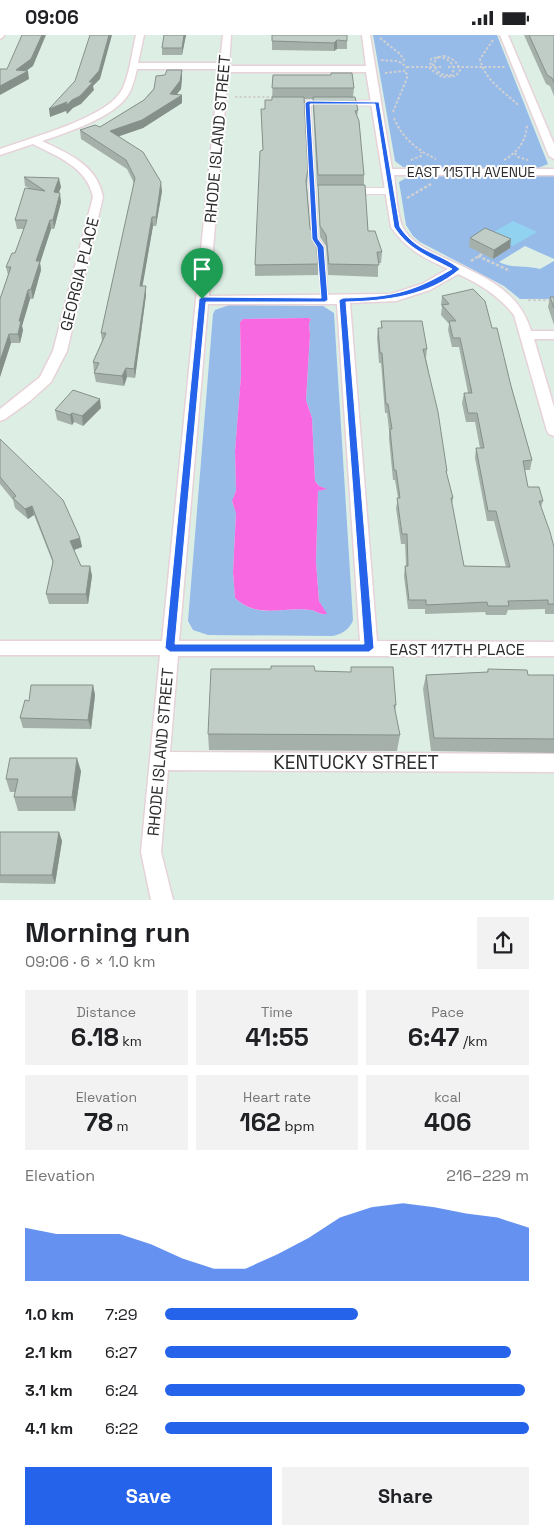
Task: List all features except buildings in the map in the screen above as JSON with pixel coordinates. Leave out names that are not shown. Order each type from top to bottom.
[{"type":"street","points":[[0,152],[87,119],[116,103],[125,92],[140,35]]},
{"type":"street","name":"RHODE ISLAND STREET","points":[[162,900],[151,852],[227,35]]},
{"type":"street","points":[[366,35],[374,66],[377,103],[397,227],[405,239],[420,251],[462,266],[508,299],[520,315],[553,425]]},
{"type":"street","points":[[504,35],[554,156]]},
{"type":"street","points":[[132,66],[374,66]]},
{"type":"street","name":"GEORGIA PLACE","points":[[0,415],[25,398],[46,379],[60,351],[98,197],[95,182],[81,167],[33,140]]},
{"type":"street","name":"EAST 115TH AVENUE","points":[[388,172],[554,172]]},
{"type":"street","points":[[202,299],[372,300],[409,294],[426,287],[462,266]]},
{"type":"street","points":[[343,300],[369,648]]},
{"type":"street","points":[[526,335],[554,335]]},
{"type":"street","name":"EAST 117TH PLACE","points":[[0,648],[554,649]]},
{"type":"street","name":"KENTUCKY STREET","points":[[159,761],[554,763]]},
{"type":"lane","points":[[298,103],[326,103]]},
{"type":"lane","points":[[308,103],[311,191],[315,239],[321,247],[325,300]]},
{"type":"lane","points":[[345,103],[377,103]]},
{"type":"lane","points":[[311,191],[321,191]]},
{"type":"lane","points":[[348,191],[391,191]]},
{"type":"path","points":[[379,35],[387,45],[402,55],[404,60],[401,62]]},
{"type":"path","points":[[493,35],[492,43],[484,51],[480,59],[482,67],[488,79],[513,100],[523,112]]},
{"type":"path","points":[[429,67],[431,59],[438,56],[453,59],[459,67]]},
{"type":"path","points":[[440,57],[448,59],[454,67],[453,73],[448,77],[439,74],[434,67],[435,60],[440,57]]},
{"type":"path","points":[[374,66],[401,62],[407,67],[441,67]]},
{"type":"path","points":[[374,66],[404,71],[407,74],[408,80],[395,101],[392,112],[395,122],[409,143],[429,156],[442,161]]},
{"type":"path","points":[[404,71],[407,67]]},
{"type":"path","points":[[429,67],[438,77],[448,79],[456,76],[459,67]]},
{"type":"path","points":[[448,67],[517,67]]},
{"type":"path","points":[[221,97],[272,97]]},
{"type":"path","points":[[510,157],[524,141],[526,125]]},
{"type":"path","points":[[420,156],[429,156]]},
{"type":"path","points":[[499,161],[510,157],[518,157]]},
{"type":"path","points":[[408,198],[435,182]]},
{"type":"path","points":[[462,266],[480,255],[510,271]]},
{"type":"path","points":[[528,300],[554,300]]},
{"type":"shaded area","points":[[373,35],[497,35],[548,164],[538,168],[403,167],[395,161]]},
{"type":"shaded area","points":[[410,176],[554,176],[554,259],[525,246],[499,262],[540,269],[554,261],[554,299],[520,299],[504,286],[420,242],[413,236],[406,225],[399,182]]},
{"type":"shaded area","points":[[513,221],[537,232],[513,246],[488,235]]},
{"type":"shaded area","points":[[229,305],[323,306],[334,313],[353,620],[348,628],[340,634],[333,636],[208,635],[193,630],[188,621],[213,314],[215,310]],"holes":[[[243,319],[311,319],[309,323],[306,400],[312,418],[315,481],[319,486],[326,489],[318,491],[316,562],[319,601],[326,614],[301,609],[272,611],[253,609],[235,598],[233,572],[236,512],[232,502],[236,491],[235,452],[241,375],[240,322]]]},
{"type":"shaded area","points":[[243,319],[311,319],[309,323],[306,400],[312,418],[315,481],[319,486],[327,489],[318,491],[316,562],[319,601],[327,614],[301,609],[262,610],[244,605],[235,598],[233,572],[236,513],[232,501],[236,491],[235,451],[241,375],[240,322]]},
{"type":"route","points":[[308,103],[377,103],[397,227],[405,239],[420,251],[457,269],[426,287],[409,294],[372,300],[343,300],[369,648],[170,648],[202,299],[325,300],[321,247],[315,239],[311,191],[308,103]]}]
